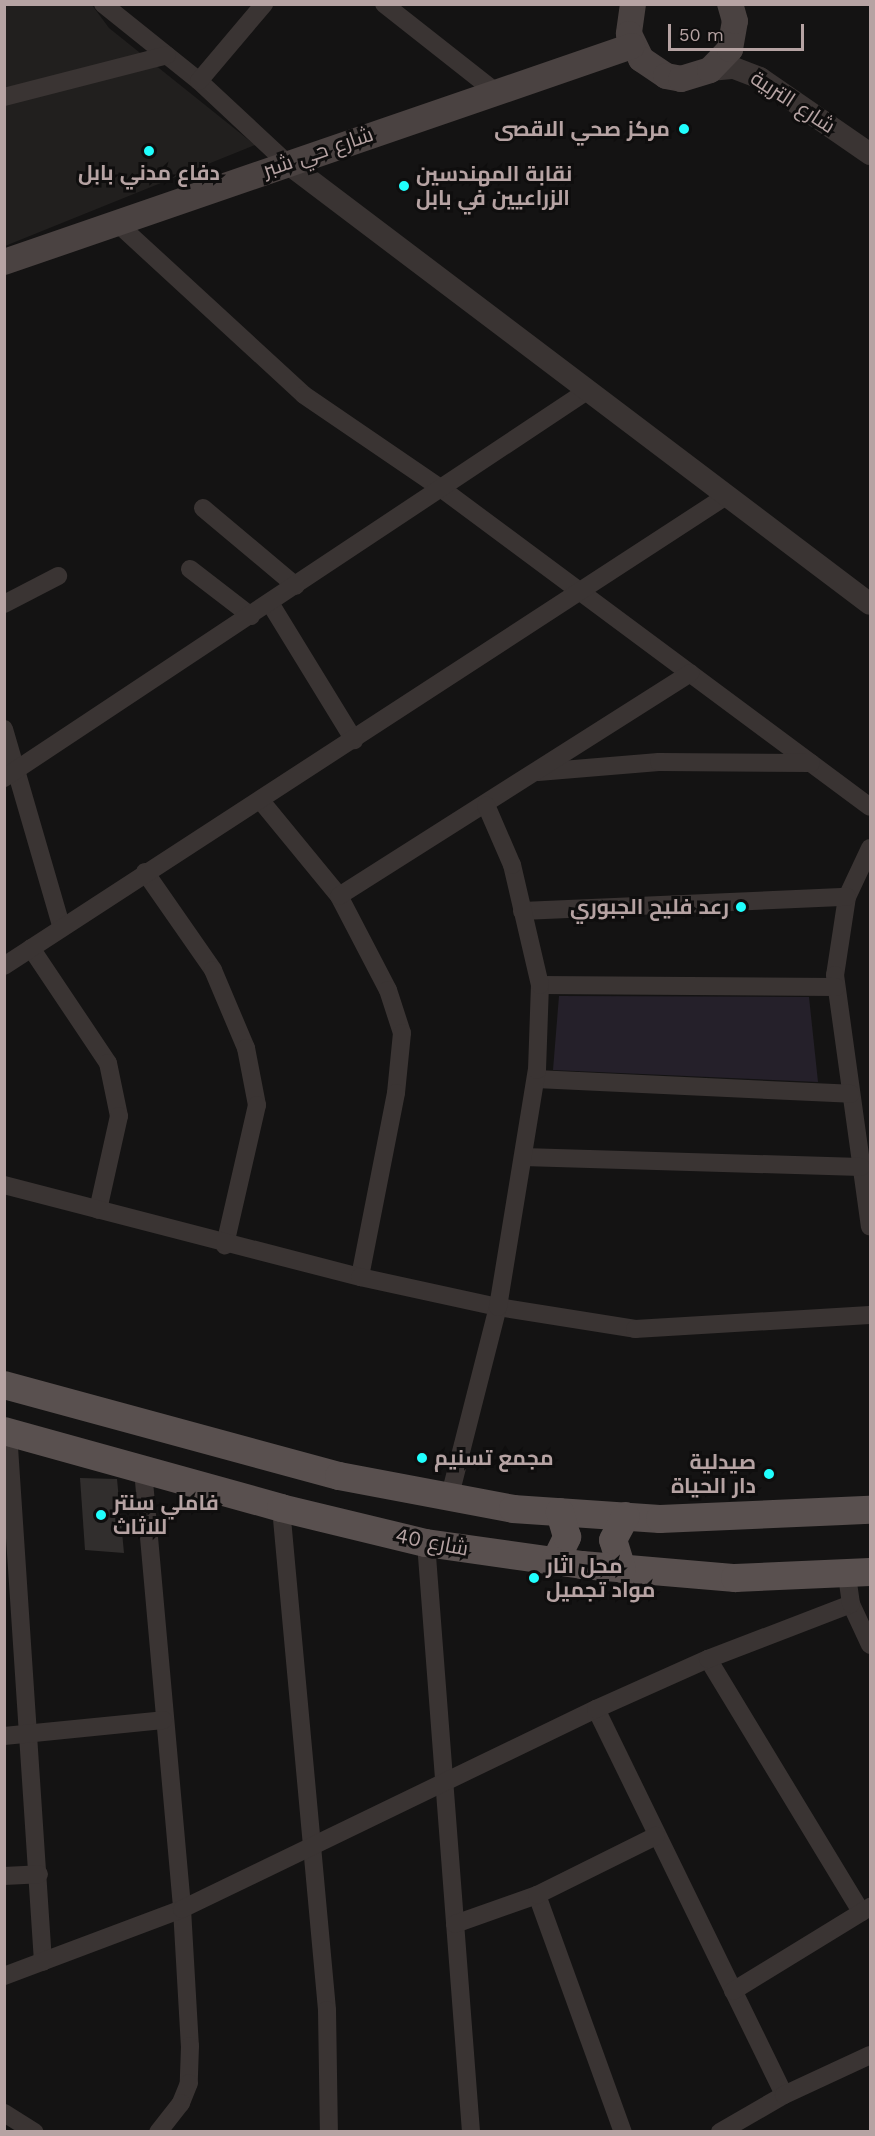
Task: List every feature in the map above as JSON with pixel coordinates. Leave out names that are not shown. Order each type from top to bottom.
[{"type":"main road","points":[[631,6],[628,27],[633,46],[641,59],[666,76],[681,79],[710,70],[730,49],[737,10]]},
{"type":"main road","name":"شارع حي شبر","points":[[4,262],[286,162],[633,46]]},
{"type":"main road","points":[[4,1385],[339,1476],[449,1499],[560,1512],[660,1519],[870,1510]]},
{"type":"main road","name":"شارع 40","points":[[6,1431],[280,1508],[426,1543],[555,1562],[735,1578],[859,1573]]},
{"type":"main road","points":[[555,1562],[567,1537],[560,1512]]},
{"type":"main road","points":[[622,1569],[613,1540],[626,1516]]},
{"type":"street","points":[[103,4],[199,81],[286,162],[870,604]]},
{"type":"street","points":[[199,81],[264,4]]},
{"type":"street","points":[[384,4],[496,92]]},
{"type":"street","points":[[4,97],[167,55]]},
{"type":"street","name":"شارع التربية","points":[[710,70],[734,68],[760,78],[870,154]]},
{"type":"street","points":[[116,222],[304,395],[442,489],[870,807]]},
{"type":"street","points":[[11,774],[587,392]]},
{"type":"street","points":[[4,966],[145,872],[261,801],[726,496]]},
{"type":"street","points":[[203,508],[296,586]]},
{"type":"street","points":[[190,569],[251,615]]},
{"type":"street","points":[[4,604],[58,576]]},
{"type":"street","points":[[270,603],[354,740]]},
{"type":"street","points":[[339,896],[486,805],[690,673]]},
{"type":"street","points":[[4,729],[11,774],[62,928]]},
{"type":"street","points":[[536,772],[659,762],[811,764]]},
{"type":"street","points":[[261,801],[339,896],[388,990],[402,1033],[396,1094],[360,1277]]},
{"type":"street","points":[[449,1499],[498,1307],[536,1079],[540,985],[512,865],[486,805]]},
{"type":"street","points":[[870,848],[847,897],[835,975],[870,1227]]},
{"type":"street","points":[[145,872],[213,970],[246,1048],[257,1105],[225,1245]]},
{"type":"street","points":[[522,911],[847,897]]},
{"type":"street","points":[[31,948],[108,1063],[119,1116],[98,1210]]},
{"type":"street","points":[[540,985],[836,987]]},
{"type":"street","points":[[536,1079],[851,1094]]},
{"type":"street","points":[[523,1157],[861,1167]]},
{"type":"street","points":[[4,1185],[225,1245],[360,1277],[498,1307],[635,1329],[870,1315]]},
{"type":"street","points":[[6,1431],[12,1593],[28,1734],[43,1962]]},
{"type":"street","points":[[143,1470],[163,1720],[182,1910],[189,2083],[181,2103],[158,2132]]},
{"type":"street","points":[[280,1508],[310,1849],[327,2010],[329,2132]]},
{"type":"street","points":[[426,1543],[446,1780],[471,2132]]},
{"type":"street","points":[[859,1573],[851,1604],[870,1645]]},
{"type":"street","points":[[4,1976],[182,1910],[596,1708],[708,1659],[851,1604]]},
{"type":"street","points":[[708,1659],[866,1910],[732,1991]]},
{"type":"street","points":[[596,1708],[656,1836],[784,2095]]},
{"type":"street","points":[[4,1736],[163,1720]]},
{"type":"street","points":[[455,1924],[537,1895],[656,1836]]},
{"type":"street","points":[[4,1876],[39,1874]]},
{"type":"street","points":[[537,1895],[623,2132]]},
{"type":"street","points":[[720,2132],[746,2126],[784,2095],[870,2055]]},
{"type":"street","points":[[4,2113],[34,2132]]},
{"type":"shaded area","points":[[5,5],[92,5],[109,28],[255,145],[5,246]]},
{"type":"shaded area","points":[[559,996],[809,997],[818,1082],[553,1070]]},
{"type":"building","name":"فاملي سنتر للاثاث","points":[[80,1478],[117,1479],[124,1553],[85,1550]]},
{"type":"place","name":"مركز صحي الاقصى","points":[[684,129]]},
{"type":"place","name":"دفاع مدني بابل","points":[[149,151]]},
{"type":"place","name":"نقابة المهندسين الزراعيين في بابل","points":[[404,186]]},
{"type":"place","name":"رعد فليح الجبوري","points":[[741,907]]},
{"type":"place","name":"مجمع تسنيم","points":[[422,1458]]},
{"type":"place","name":"صيدلية دار الحياة","points":[[769,1474]]},
{"type":"place","name":"فاملي سنتر للاثاث","points":[[101,1515]]},
{"type":"place","name":"محل اثار مواد تجميل","points":[[534,1578]]}]
